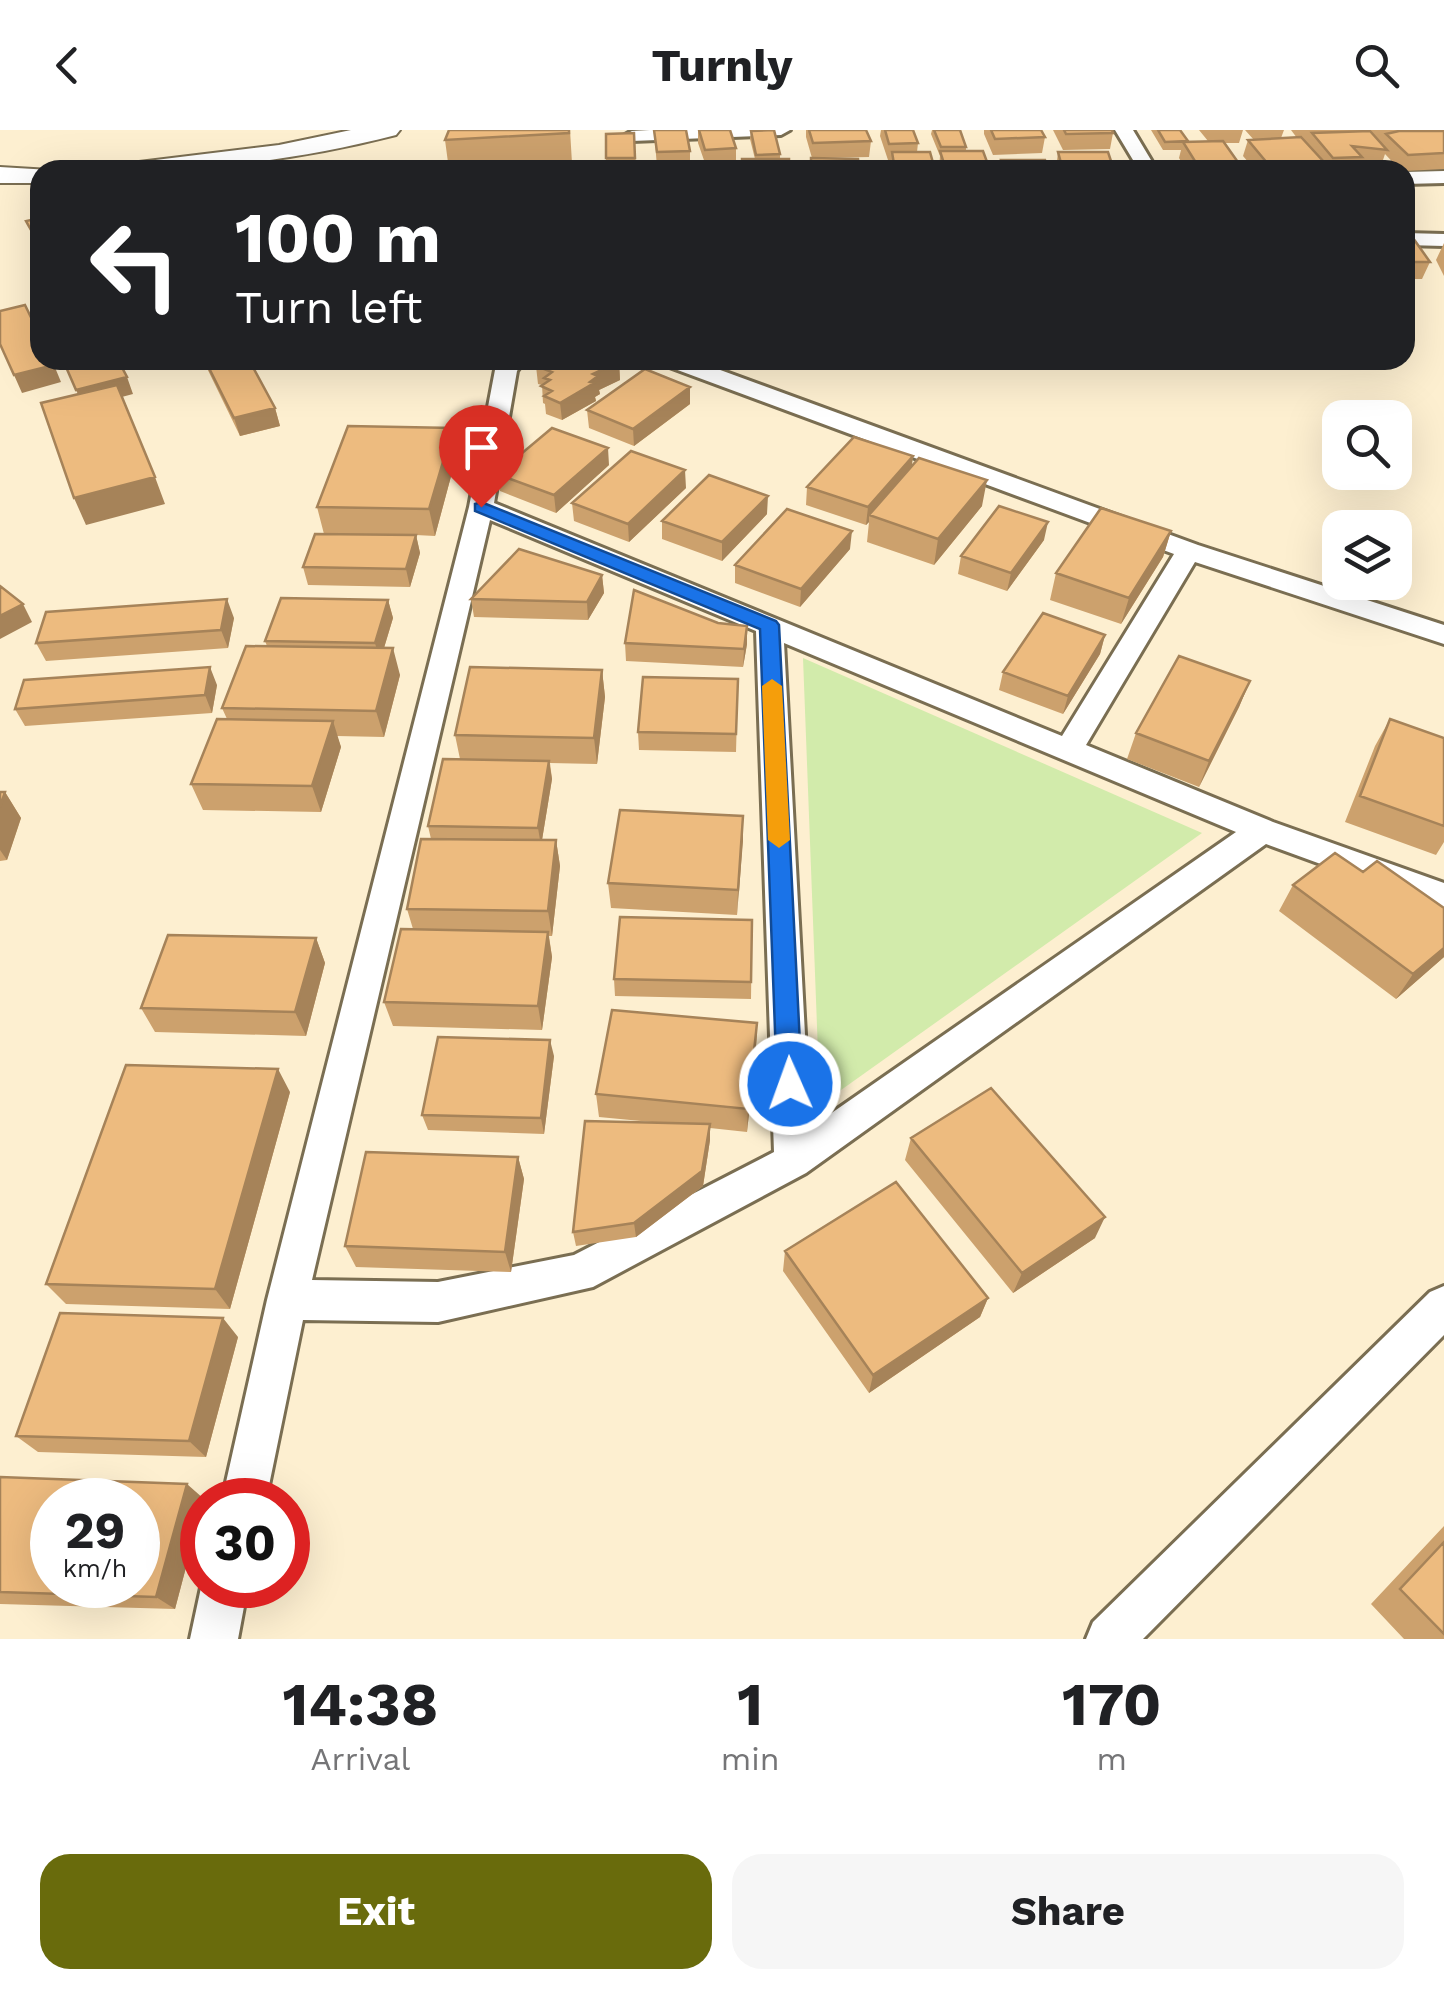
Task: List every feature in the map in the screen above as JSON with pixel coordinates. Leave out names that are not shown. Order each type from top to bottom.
[{"type":"main road","points":[[216,160],[387,130]]},
{"type":"main road","points":[[0,174],[30,175]]},
{"type":"street","points":[[632,136],[781,130]]},
{"type":"street","points":[[1124,130],[1142,160]]},
{"type":"street","points":[[1415,178],[1444,177]]},
{"type":"street","points":[[1415,239],[1444,240]]},
{"type":"street","points":[[249,1478],[287,1300],[481,507],[506,370]]},
{"type":"street","points":[[699,370],[1189,550],[1444,635]]},
{"type":"street","points":[[481,507],[1262,830],[1444,896]]},
{"type":"street","points":[[1070,748],[1189,550]]},
{"type":"street","points":[[770,625],[793,1161]]},
{"type":"street","points":[[287,1300],[438,1302],[579,1273],[793,1161],[1262,830]]},
{"type":"street","points":[[1110,1639],[1444,1306]]},
{"type":"street","points":[[214,1639],[221,1608]]},
{"type":"green space","points":[[803,658],[1202,833],[820,1105]]},
{"type":"building","points":[[449,130],[569,130],[569,133],[445,140]]},
{"type":"building","points":[[654,130],[686,130],[690,151],[657,152]]},
{"type":"building","points":[[699,130],[730,130],[736,148],[705,150]]},
{"type":"building","points":[[774,130],[780,154],[756,155],[751,131]]},
{"type":"building","points":[[809,130],[866,130],[871,141],[813,143]]},
{"type":"building","points":[[885,130],[913,130],[918,143],[889,144]]},
{"type":"building","points":[[934,130],[960,130],[966,147],[941,147]]},
{"type":"building","points":[[991,130],[1041,130],[1045,137],[995,139]]},
{"type":"building","points":[[1064,130],[1112,130],[1113,133],[1066,134]]},
{"type":"building","points":[[1158,130],[1180,130],[1188,141],[1165,142]]},
{"type":"building","points":[[1370,131],[1387,150],[1352,146],[1362,157],[1333,158],[1312,133]]},
{"type":"building","points":[[1444,131],[1444,153],[1408,155],[1386,134]]},
{"type":"building","points":[[634,133],[635,158],[606,158],[606,134]]},
{"type":"building","points":[[1301,137],[1322,160],[1265,160],[1248,140]]},
{"type":"building","points":[[1223,141],[1236,160],[1194,160],[1183,142]]},
{"type":"building","points":[[940,151],[983,151],[986,160],[943,160]]},
{"type":"building","points":[[892,152],[930,152],[932,160],[893,160]]},
{"type":"building","points":[[1058,152],[1108,152],[1111,160],[1060,160]]},
{"type":"building","points":[[811,158],[858,160],[811,160]]},
{"type":"building","points":[[1415,241],[1430,262],[1415,262]]},
{"type":"building","points":[[25,305],[30,315],[30,370],[34,370],[14,375],[0,344],[0,311]]},
{"type":"building","points":[[67,370],[123,370],[127,377],[76,390]]},
{"type":"building","points":[[210,370],[254,370],[275,408],[234,418]]},
{"type":"building","points":[[547,370],[602,370],[593,374],[598,376],[590,382],[594,383],[560,403],[544,396],[552,391],[541,386],[550,380],[544,378],[552,372]]},
{"type":"building","points":[[644,370],[690,387],[633,429],[587,410]]},
{"type":"building","points":[[117,385],[155,477],[74,498],[41,403]]},
{"type":"building","points":[[348,426],[453,428],[429,509],[317,507]]},
{"type":"building","points":[[552,428],[608,448],[554,495],[497,474]]},
{"type":"building","points":[[854,437],[913,456],[868,507],[807,487]]},
{"type":"building","points":[[631,451],[685,470],[628,524],[572,503]]},
{"type":"building","points":[[919,458],[987,480],[938,539],[869,515]]},
{"type":"building","points":[[709,475],[768,496],[722,542],[662,521]]},
{"type":"building","points":[[999,506],[1048,522],[1011,573],[961,556]]},
{"type":"building","points":[[1101,508],[1171,531],[1129,598],[1056,573]]},
{"type":"building","points":[[787,509],[852,531],[801,589],[735,565]]},
{"type":"building","points":[[315,534],[416,535],[406,569],[303,567]]},
{"type":"building","points":[[519,549],[602,575],[587,602],[471,599]]},
{"type":"building","points":[[0,586],[23,604],[0,616]]},
{"type":"building","points":[[634,590],[718,623],[747,626],[744,649],[625,643]]},
{"type":"building","points":[[281,598],[388,600],[375,643],[265,641]]},
{"type":"building","points":[[227,599],[221,630],[36,643],[46,612]]},
{"type":"building","points":[[1043,613],[1105,635],[1068,696],[1003,672]]},
{"type":"building","points":[[246,646],[393,648],[376,711],[222,708]]},
{"type":"building","points":[[1179,656],[1250,681],[1209,761],[1136,733]]},
{"type":"building","points":[[210,667],[205,695],[15,709],[24,680]]},
{"type":"building","points":[[470,667],[602,670],[594,738],[455,735]]},
{"type":"building","points":[[643,677],[738,679],[736,734],[638,732]]},
{"type":"building","points":[[217,719],[333,721],[312,786],[191,784]]},
{"type":"building","points":[[1390,719],[1444,738],[1444,826],[1360,796]]},
{"type":"building","points":[[443,759],[549,761],[538,828],[428,826]]},
{"type":"building","points":[[620,810],[743,816],[738,890],[608,883]]},
{"type":"building","points":[[421,839],[556,840],[548,911],[407,909]]},
{"type":"building","points":[[1335,853],[1363,872],[1377,861],[1444,908],[1444,948],[1413,974],[1293,885]]},
{"type":"building","points":[[620,917],[752,920],[751,982],[614,979]]},
{"type":"building","points":[[401,929],[548,932],[538,1006],[384,1002]]},
{"type":"building","points":[[168,935],[316,938],[295,1012],[141,1008]]},
{"type":"building","points":[[612,1010],[757,1023],[748,1109],[596,1094]]},
{"type":"building","points":[[438,1037],[550,1040],[541,1118],[422,1115]]},
{"type":"building","points":[[126,1065],[278,1069],[215,1289],[46,1284]]},
{"type":"building","points":[[991,1088],[1105,1217],[1022,1273],[911,1138]]},
{"type":"building","points":[[585,1121],[710,1124],[702,1171],[634,1223],[573,1232]]},
{"type":"building","points":[[366,1152],[518,1157],[505,1252],[345,1246]]},
{"type":"building","points":[[896,1182],[988,1298],[873,1375],[785,1251]]},
{"type":"building","points":[[60,1313],[223,1318],[189,1441],[16,1436]]},
{"type":"building","points":[[0,1477],[30,1478],[30,1593],[0,1592]]},
{"type":"building","points":[[160,1483],[180,1484],[180,1510],[160,1582]]},
{"type":"building","points":[[1444,1542],[1444,1634],[1400,1589]]},
{"type":"slow traffic","points":[[772,686],[779,840]]},
{"type":"route","points":[[481,507],[770,625],[790,1084]]}]
